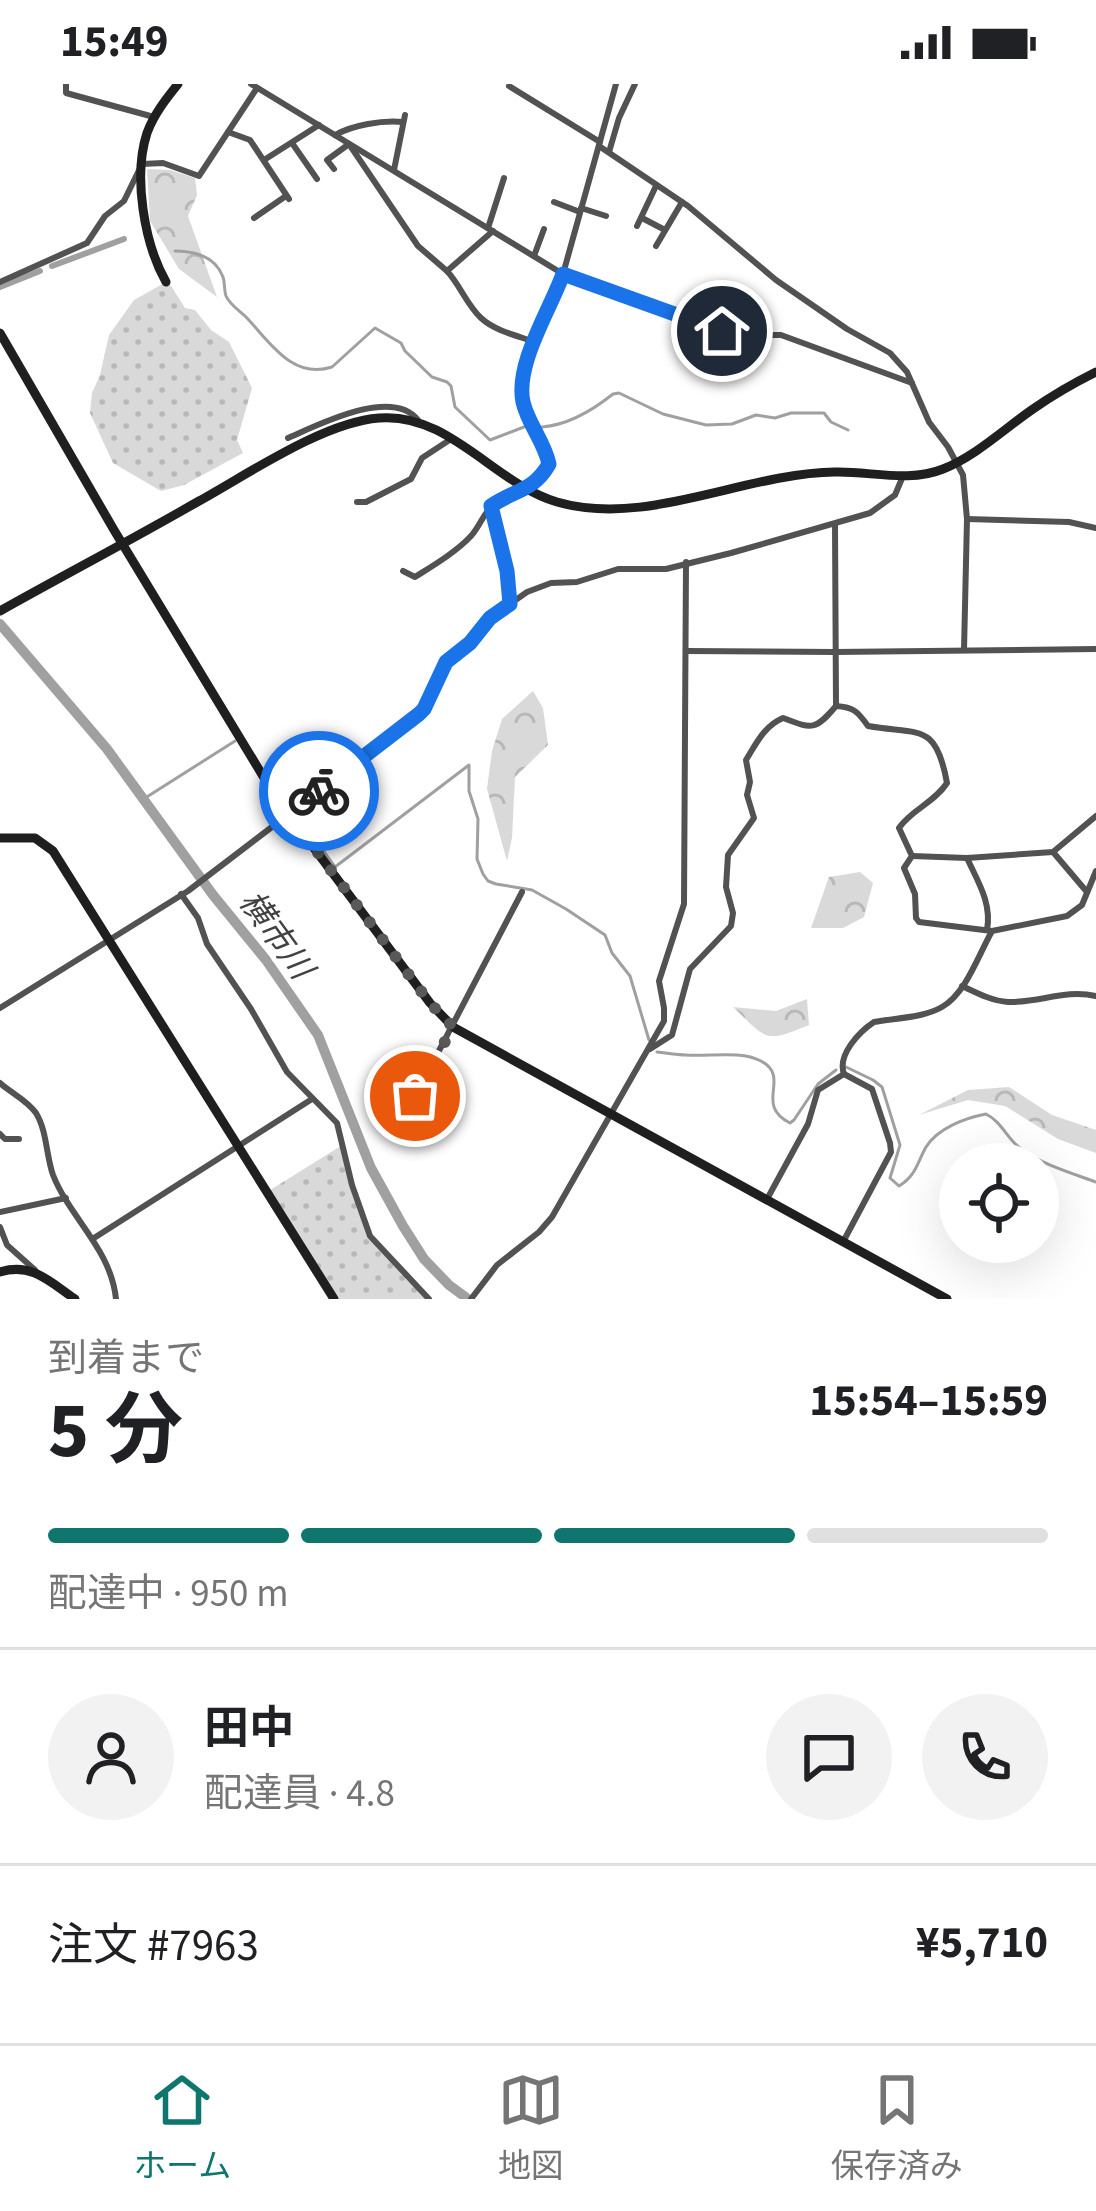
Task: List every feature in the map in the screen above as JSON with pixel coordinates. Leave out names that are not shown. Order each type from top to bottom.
[{"type":"street","points":[[67,84],[66,93],[154,117]]},
{"type":"street","points":[[166,282],[149,245],[142,164],[154,117],[178,84]]},
{"type":"street","points":[[404,571],[415,577],[454,550],[475,532],[491,506],[527,489],[546,471],[549,464],[539,434],[525,410],[522,380],[563,274],[616,84]]},
{"type":"street","points":[[610,152],[634,84]]},
{"type":"street","points":[[142,164],[163,164],[199,176],[254,86],[563,274],[722,331],[781,335],[912,383]]},
{"type":"street","points":[[508,86],[682,202],[776,280],[890,353],[908,372],[929,422],[963,475],[967,519],[964,650]]},
{"type":"street","points":[[335,135],[404,119],[394,170]]},
{"type":"street","points":[[264,160],[319,125]]},
{"type":"street","points":[[228,132],[250,140],[288,197],[254,218]]},
{"type":"street","points":[[292,143],[317,178]]},
{"type":"street","points":[[334,169],[327,160],[349,144]]},
{"type":"street","points":[[349,144],[418,246],[447,271],[481,318],[535,342]]},
{"type":"street","points":[[0,282],[87,243],[105,216],[124,201],[142,164]]},
{"type":"street","points":[[447,271],[491,230],[504,178]]},
{"type":"street","points":[[656,185],[639,221],[665,230]]},
{"type":"street","points":[[554,202],[606,216]]},
{"type":"street","points":[[656,246],[682,202]]},
{"type":"street","points":[[534,256],[544,229]]},
{"type":"street","points":[[0,333],[274,796],[453,1027],[946,1299]]},
{"type":"street","points":[[0,611],[281,455],[367,419],[420,423],[527,489],[554,501],[600,509],[683,499],[803,474],[926,475],[957,463],[1054,395],[1096,372]]},
{"type":"street","points":[[289,437],[361,410],[407,409],[420,423]]},
{"type":"street","points":[[357,502],[366,502],[411,478],[422,458],[451,439]]},
{"type":"street","points":[[0,1008],[218,869],[419,714],[446,662],[490,618],[527,592],[618,569],[656,571],[835,523],[882,507],[895,495],[903,476]]},
{"type":"street","points":[[491,506],[510,604]]},
{"type":"street","points":[[967,519],[1069,522],[1096,528]]},
{"type":"street","points":[[647,1051],[672,1035],[690,969],[731,926],[728,855],[754,818],[747,795],[746,760],[773,722],[783,718],[813,727],[836,706],[835,523]]},
{"type":"street","points":[[471,1299],[497,1265],[552,1217],[664,1021],[659,981],[684,904],[686,562]]},
{"type":"street","points":[[686,651],[1096,649]]},
{"type":"street","points":[[836,706],[857,710],[868,726],[909,731],[939,748],[947,783],[899,828],[911,848],[904,868],[915,894],[916,920],[990,931],[1067,916],[1082,905],[1096,871]]},
{"type":"street","points":[[912,856],[1053,852],[1096,816]]},
{"type":"street","points":[[0,838],[34,838],[48,845],[334,1299]]},
{"type":"street","points":[[1053,852],[1087,892]]},
{"type":"street","points":[[843,1242],[891,1152],[872,1089],[844,1074],[841,1065],[867,1026],[942,1007],[962,986],[990,931],[986,897],[967,858]]},
{"type":"street","points":[[184,892],[207,944],[287,1072],[337,1123],[370,1236],[429,1299]]},
{"type":"street","points":[[397,1131],[522,892]]},
{"type":"street","points":[[962,986],[1003,1002],[1063,994],[1096,996]]},
{"type":"street","points":[[766,1201],[808,1124],[818,1090],[844,1074]]},
{"type":"street","points":[[0,1083],[37,1114],[63,1199],[94,1238],[116,1299]]},
{"type":"street","points":[[94,1238],[312,1099]]},
{"type":"street","points":[[0,1134],[19,1139]]},
{"type":"street","points":[[50,1209],[63,1199]]},
{"type":"street","points":[[0,1212],[63,1199]]},
{"type":"street","points":[[0,1227],[7,1245],[75,1299]]},
{"type":"street","points":[[0,1272],[18,1267],[37,1273]]},
{"type":"street","points":[[918,1299],[924,1287]]},
{"type":"green space","points":[[147,169],[195,178],[197,195],[188,216],[217,297],[179,269],[150,221]]},
{"type":"green space","points":[[168,281],[185,308],[195,310],[229,342],[252,388],[237,440],[243,453],[184,485],[161,491],[113,463],[90,413],[109,335],[134,300]]},
{"type":"green space","points":[[533,691],[543,708],[548,745],[515,777],[507,861],[487,789],[492,751],[502,719]]},
{"type":"green space","points":[[860,872],[873,883],[864,917],[843,928],[811,928],[829,877]]},
{"type":"green space","points":[[807,999],[809,1025],[774,1036],[760,1032],[733,1007],[776,1011]]},
{"type":"green space","points":[[1009,1087],[1052,1115],[1096,1130],[1096,1153],[1058,1139],[1005,1106],[968,1100],[919,1115],[968,1090]]},
{"type":"green space","points":[[344,1144],[370,1236],[429,1299],[334,1299],[267,1192]]},
{"type":"waterway","points":[[52,266],[124,239]]},
{"type":"waterway","points":[[175,251],[197,254],[215,264],[230,302],[293,363],[318,370],[332,367],[375,328],[401,343],[432,377],[447,382],[455,407],[490,440],[524,427]]},
{"type":"waterway","points":[[0,287],[40,271]]},
{"type":"waterway","points":[[542,427],[571,420],[619,393],[663,414],[706,425],[732,424],[756,415],[824,413],[848,430]]},
{"type":"waterway","name":"横市川","points":[[0,624],[107,749],[266,960],[318,1035],[371,1168],[403,1226],[424,1259],[468,1299]]},
{"type":"waterway","points":[[142,800],[235,741]]},
{"type":"waterway","points":[[297,815],[335,867],[469,765],[469,791],[478,819],[477,859],[483,874],[496,884],[532,890],[605,935],[630,976],[649,1040]]},
{"type":"waterway","points":[[657,1052],[734,1055],[761,1061],[773,1075],[774,1108],[790,1123],[818,1084],[836,1070]]},
{"type":"waterway","points":[[846,1067],[882,1087],[900,1145],[890,1178],[899,1186],[913,1173],[937,1134],[986,1114],[1030,1155],[1096,1182]]},
{"type":"way so far","points":[[319,791],[289,814],[453,1027],[415,1096]]},
{"type":"route","points":[[319,791],[419,714],[450,657],[510,604],[491,506],[527,489],[549,464],[525,410],[522,380],[563,274],[722,331]]}]
